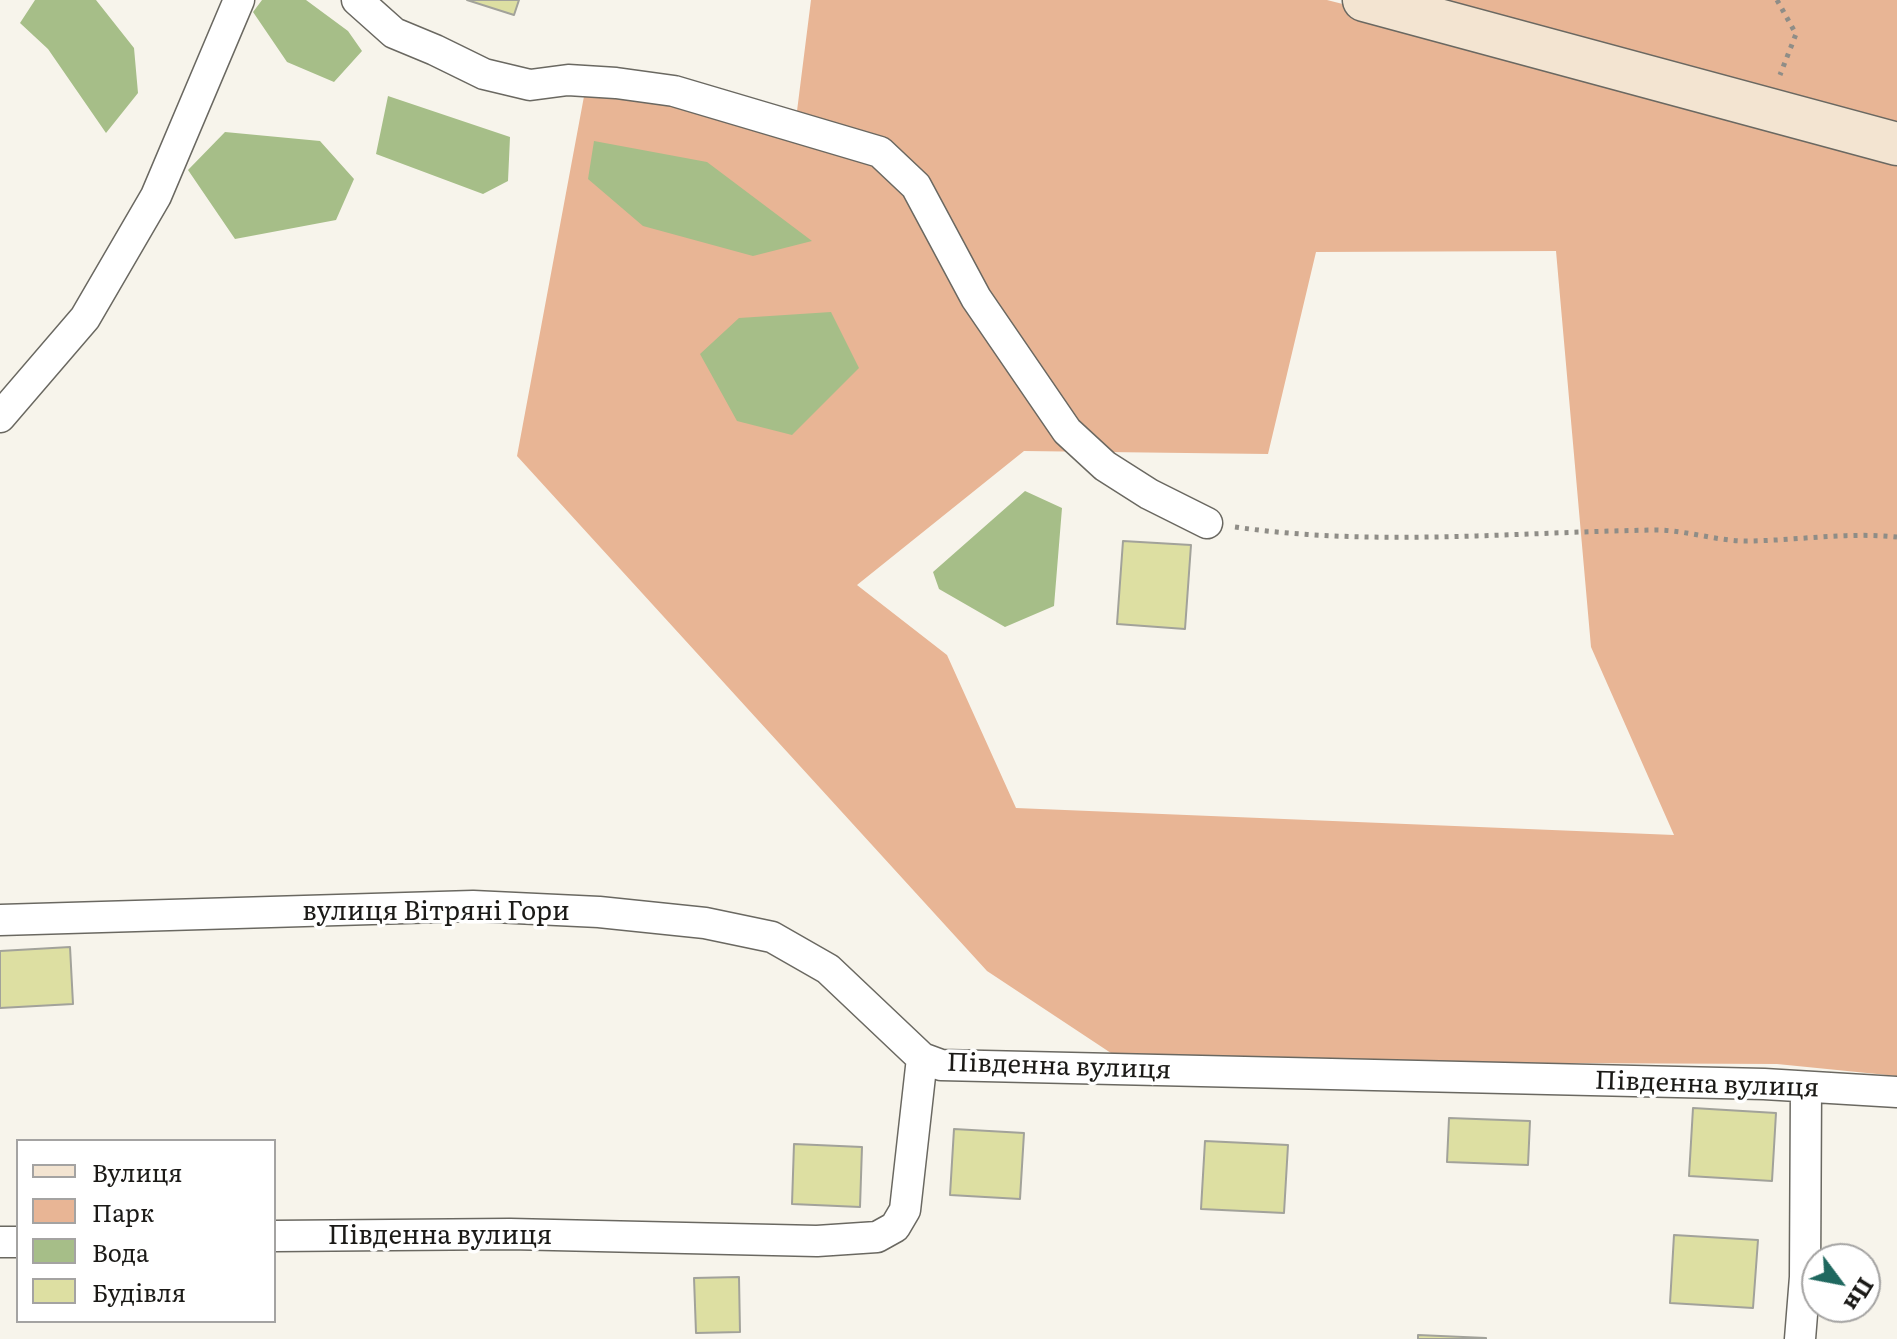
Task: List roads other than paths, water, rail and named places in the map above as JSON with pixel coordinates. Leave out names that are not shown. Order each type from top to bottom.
[{"type":"street","points":[[0,417],[85,318],[156,196],[239,0]]},
{"type":"street","points":[[357,0],[394,33],[484,74],[530,85],[568,80],[674,91],[880,152],[916,186],[976,298],[1067,431],[1105,466],[1149,494],[1207,523]]},
{"type":"street","points":[[1364,0],[1897,144]]},
{"type":"street","name":"вулиця Вітряні Гори","points":[[0,920],[473,906],[599,912],[705,923],[772,937],[828,969],[922,1058]]},
{"type":"street","name":"Південна вулиця","points":[[276,1236],[510,1234],[817,1241],[877,1237],[895,1227],[905,1210],[922,1058],[941,1065],[1764,1084],[1897,1092]]},
{"type":"street","points":[[1800,1339],[1805,1277],[1806,1087]]},
{"type":"water","points":[[35,0],[96,0],[134,48],[138,93],[106,133],[48,49],[20,23]]},
{"type":"water","points":[[262,0],[306,0],[348,31],[362,51],[334,82],[287,62],[253,12]]},
{"type":"water","points":[[388,96],[510,137],[508,181],[483,194],[376,154]]},
{"type":"water","points":[[225,132],[320,141],[354,179],[336,220],[235,239],[188,170]]},
{"type":"water","points":[[594,141],[707,162],[812,241],[753,256],[643,226],[588,179]]},
{"type":"water","points":[[831,312],[859,368],[792,435],[737,421],[700,354],[739,318]]},
{"type":"water","points":[[1025,491],[1062,508],[1054,606],[1005,627],[939,589],[933,572]]}]
